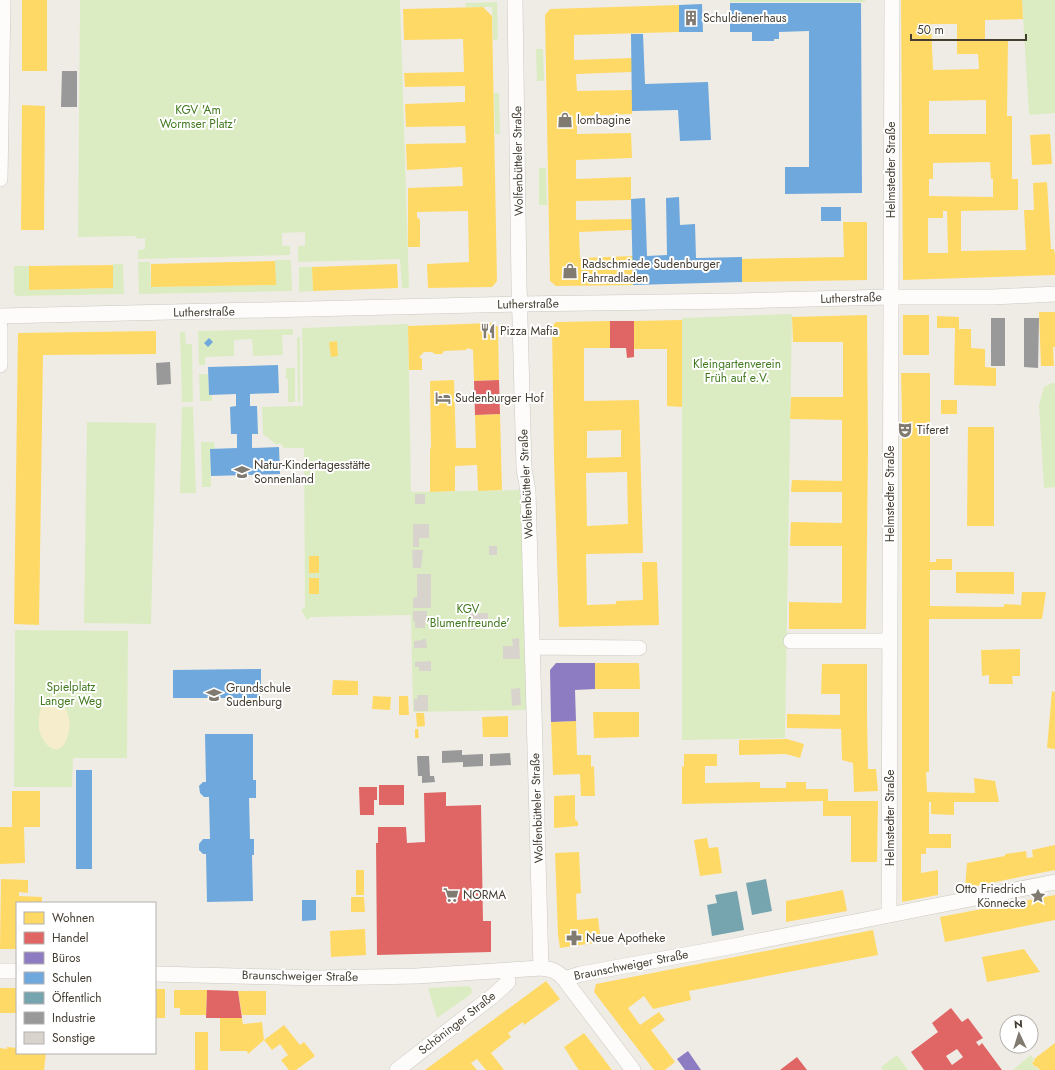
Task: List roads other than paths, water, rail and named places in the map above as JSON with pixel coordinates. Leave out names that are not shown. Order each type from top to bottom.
[{"type":"street","points":[[0,179],[3,0]]},
{"type":"street","name":"Wolfenbütteler Straße","points":[[515,0],[524,469],[528,491],[541,968]]},
{"type":"street","name":"Helmstedter Straße","points":[[889,915],[892,0]]},
{"type":"street","name":"Lutherstraße","points":[[0,316],[890,297],[993,298],[1055,294]]},
{"type":"street","points":[[0,327],[0,365]]},
{"type":"street","points":[[791,641],[890,641]]},
{"type":"street","points":[[532,647],[639,648]]},
{"type":"street","name":"Braunschweiger Straße","points":[[156,974],[319,978],[417,976],[541,968],[554,970],[564,979],[581,974],[734,946],[1055,882]]},
{"type":"street","points":[[0,971],[16,971]]},
{"type":"street","name":"Schöninger Straße","points":[[397,1070],[494,995],[508,982],[507,971]]},
{"type":"street","points":[[564,979],[633,1070]]},
{"type":"place","name":"Schuldienerhaus","points":[[691,18]]},
{"type":"place","name":"lombagine","points":[[565,120]]},
{"type":"place","name":"Radschmiede Sudenburger Fahrradladen","points":[[570,271]]},
{"type":"place","name":"Pizza Mafia","points":[[488,331]]},
{"type":"place","name":"Sudenburger Hof","points":[[443,398]]},
{"type":"place","name":"Tiferet","points":[[905,430]]},
{"type":"place","name":"Natur-Kindertagesstätte Sonnenland","points":[[242,472]]},
{"type":"place","name":"Grundschule Sudenburg","points":[[214,695]]},
{"type":"place","name":"NORMA","points":[[451,895]]},
{"type":"place","name":"Otto Friedrich Könnecke","points":[[1038,896]]},
{"type":"place","name":"Neue Apotheke","points":[[574,938]]},
{"type":"park label","name":"KGV 'Am Wormser Platz'","points":[[198,117]]},
{"type":"park label","name":"Kleingartenverein Früh auf e.V.","points":[[737,371]]},
{"type":"park label","name":"KGV 'Blumenfreunde'","points":[[468,616]]},
{"type":"park label","name":"Spielplatz Langer Weg","points":[[71,694]]}]
